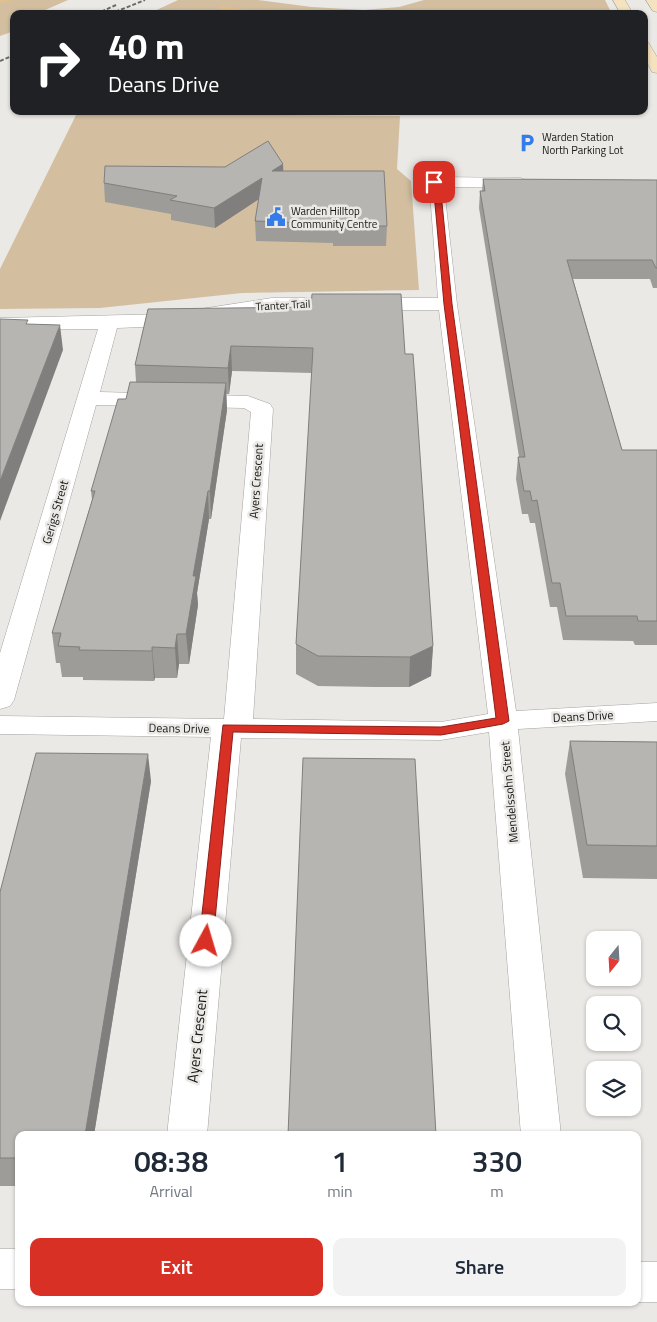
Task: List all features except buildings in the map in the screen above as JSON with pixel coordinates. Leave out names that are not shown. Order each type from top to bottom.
[{"type":"main road","points":[[652,0],[657,9]]},
{"type":"main road","points":[[648,52],[657,69]]},
{"type":"street","name":"Mendelssohn Street","points":[[540,183],[434,182],[438,193],[448,304],[503,721],[541,1131]]},
{"type":"street","name":"Tranter Trail","points":[[0,324],[109,323],[168,320],[272,304],[448,304]]},
{"type":"street","name":"Gerigs Street","points":[[0,700],[109,323]]},
{"type":"street","name":"Ayers Crescent","points":[[88,398],[248,402],[262,409],[233,728],[188,1131]]},
{"type":"street","name":"Deans Drive","points":[[0,725],[441,731],[503,721],[657,712]]},
{"type":"street","points":[[0,1269],[15,1269]]},
{"type":"street","points":[[641,1282],[657,1282]]},
{"type":"shaded area","points":[[0,0],[68,0],[45,10],[10,10],[10,32],[0,36]]},
{"type":"shaded area","points":[[178,0],[258,0],[312,7],[364,10],[157,10]]},
{"type":"shaded area","points":[[424,0],[605,0],[610,10],[364,10],[399,7]]},
{"type":"shaded area","points":[[76,115],[400,116],[397,169],[411,181],[419,290],[242,293],[100,308],[0,309],[0,269]]},
{"type":"waterway","points":[[0,1],[11,0]]},
{"type":"waterway","points":[[222,8],[235,10]]},
{"type":"railway","points":[[120,10],[145,0]]},
{"type":"railway","points":[[105,10],[116,5]]},
{"type":"railway","points":[[0,61],[10,57]]},
{"type":"place","name":"Warden Station North Parking Lot","points":[[527,143]]},
{"type":"place","name":"Warden Hilltop Community Centre","points":[[276,217]]},
{"type":"route","points":[[206,941],[227,728],[441,731],[503,721],[448,304],[438,193],[434,182]]}]
